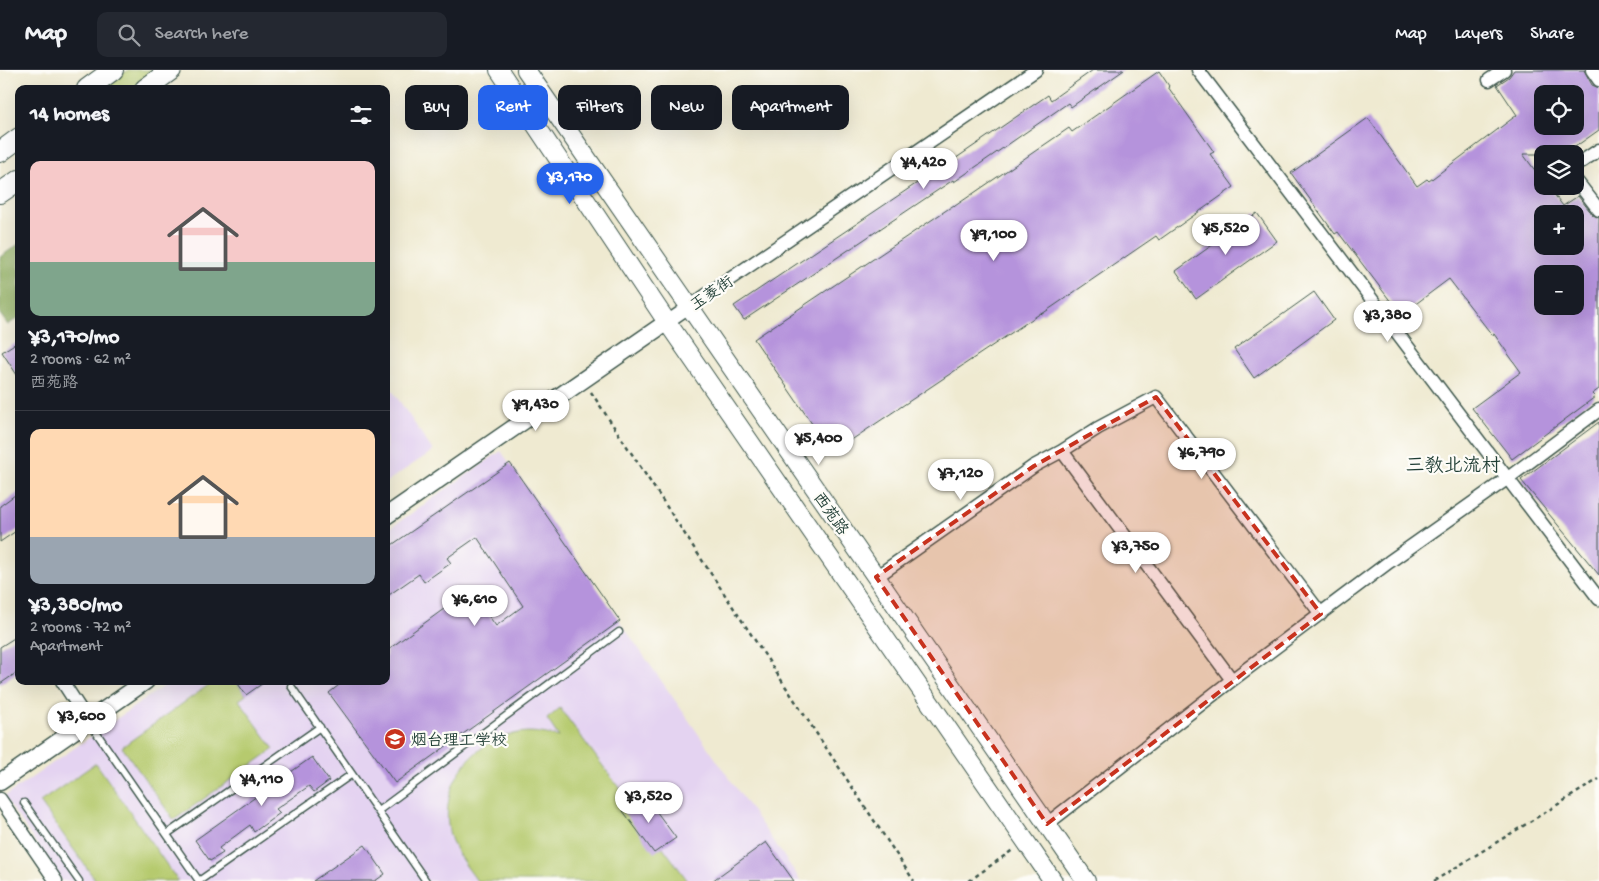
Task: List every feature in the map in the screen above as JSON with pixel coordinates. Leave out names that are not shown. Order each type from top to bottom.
[{"type":"main road","points":[[92,85],[113,70]]},
{"type":"main road","points":[[150,85],[171,70]]},
{"type":"main road","name":"西苑路","points":[[499,70],[667,322],[1053,881]]},
{"type":"main road","name":"西苑路","points":[[526,70],[1086,881]]},
{"type":"main road","points":[[0,152],[15,141]]},
{"type":"main road","points":[[0,193],[15,183]]},
{"type":"street","name":"玉菱街","points":[[390,513],[1036,70]]},
{"type":"street","points":[[1198,70],[1599,599]]},
{"type":"street","points":[[1489,80],[1504,70]]},
{"type":"street","points":[[1592,70],[1599,80]]},
{"type":"street","points":[[1584,160],[1599,150]]},
{"type":"street","points":[[1584,191],[1599,210]]},
{"type":"street","points":[[876,577],[1034,466],[1098,428],[1156,397],[1321,614]]},
{"type":"street","points":[[1047,824],[1232,680],[1389,562],[1508,478],[1599,410]]},
{"type":"street","points":[[1062,451],[1232,680]]},
{"type":"street","points":[[65,685],[88,721]]},
{"type":"street","points":[[0,782],[140,685]]},
{"type":"street","points":[[0,799],[56,881]]},
{"type":"lane","points":[[378,812],[619,632]]},
{"type":"lane","points":[[291,686],[426,881]]},
{"type":"lane","points":[[88,721],[199,881],[352,774]]},
{"type":"lane","points":[[167,834],[320,728]]},
{"type":"lane","points":[[24,803],[79,881]]},
{"type":"path","points":[[583,380],[914,881]]},
{"type":"path","points":[[1434,881],[1599,779]]},
{"type":"path","points":[[969,881],[1025,840]]},
{"type":"highlighted area","points":[[1156,397],[1321,614],[1047,824],[876,577],[1034,466]]},
{"type":"shaded area","points":[[390,387],[433,451],[390,479]]},
{"type":"shaded area","name":"烟台理工学校","points":[[501,451],[801,881],[62,881],[4,797],[165,685],[390,685],[390,528]]},
{"type":"green space","points":[[128,70],[157,70],[136,85],[107,85]]},
{"type":"green space","points":[[15,247],[15,320],[8,325],[0,314],[0,257]]},
{"type":"green space","points":[[208,685],[239,685],[246,695],[239,700],[274,749],[174,820],[122,747]]},
{"type":"green space","points":[[560,708],[688,881],[477,881],[457,851],[449,831],[447,815],[454,783],[461,769],[471,757],[498,739],[525,732],[559,737],[547,719]]},
{"type":"green space","points":[[96,763],[178,881],[96,881],[40,802]]},
{"type":"building","points":[[1093,70],[1124,70],[1071,107],[1068,103],[954,182],[953,180],[744,320],[734,306],[1048,95],[1051,100]]},
{"type":"building","points":[[1514,70],[1584,70],[1592,85],[1599,88],[1599,130],[1578,145],[1534,145],[1534,154],[1523,154],[1534,169],[1534,195],[1555,195],[1562,205],[1534,205],[1534,255],[1584,255],[1584,205],[1564,205],[1578,196],[1593,215],[1599,218],[1599,389],[1592,394],[1595,397],[1512,459],[1472,408],[1521,372],[1494,334],[1492,335],[1449,279],[1401,315],[1338,232],[1335,234],[1291,173],[1368,118],[1417,186],[1427,179],[1429,181],[1517,115],[1497,85],[1509,77]]},
{"type":"building","points":[[1159,71],[1168,87],[1214,152],[1210,154],[1234,187],[1159,240],[1156,236],[832,453],[754,339],[1069,128],[1072,132]]},
{"type":"building","points":[[1257,213],[1277,241],[1196,299],[1176,271]]},
{"type":"building","points":[[1314,292],[1334,320],[1254,378],[1234,349]]},
{"type":"building","points":[[15,344],[15,372],[2,352]]},
{"type":"building","points":[[1599,422],[1599,575],[1521,480]]},
{"type":"building","points":[[510,463],[620,621],[395,783],[329,693],[339,685],[390,685],[390,648],[470,590],[496,626],[523,606],[477,537],[447,558],[451,563],[424,582],[419,574],[390,594],[390,546]]},
{"type":"building","points":[[15,495],[15,532],[0,542],[0,506]]},
{"type":"building","points":[[15,638],[15,674],[0,684],[0,647]]},
{"type":"building","points":[[239,685],[260,685],[246,695]]},
{"type":"building","points":[[312,757],[329,781],[314,792],[309,786],[276,809],[280,813],[254,832],[250,825],[219,848],[223,853],[210,861],[195,840]]},
{"type":"building","points":[[645,796],[676,838],[654,853],[623,811]]},
{"type":"building","points":[[766,842],[794,881],[712,881]]},
{"type":"building","points":[[365,845],[385,874],[375,881],[313,881]]},
{"type":"place","name":"烟台理工学校","points":[[395,739]]},
{"type":"district","name":"三教北流村","points":[[1453,464]]}]
